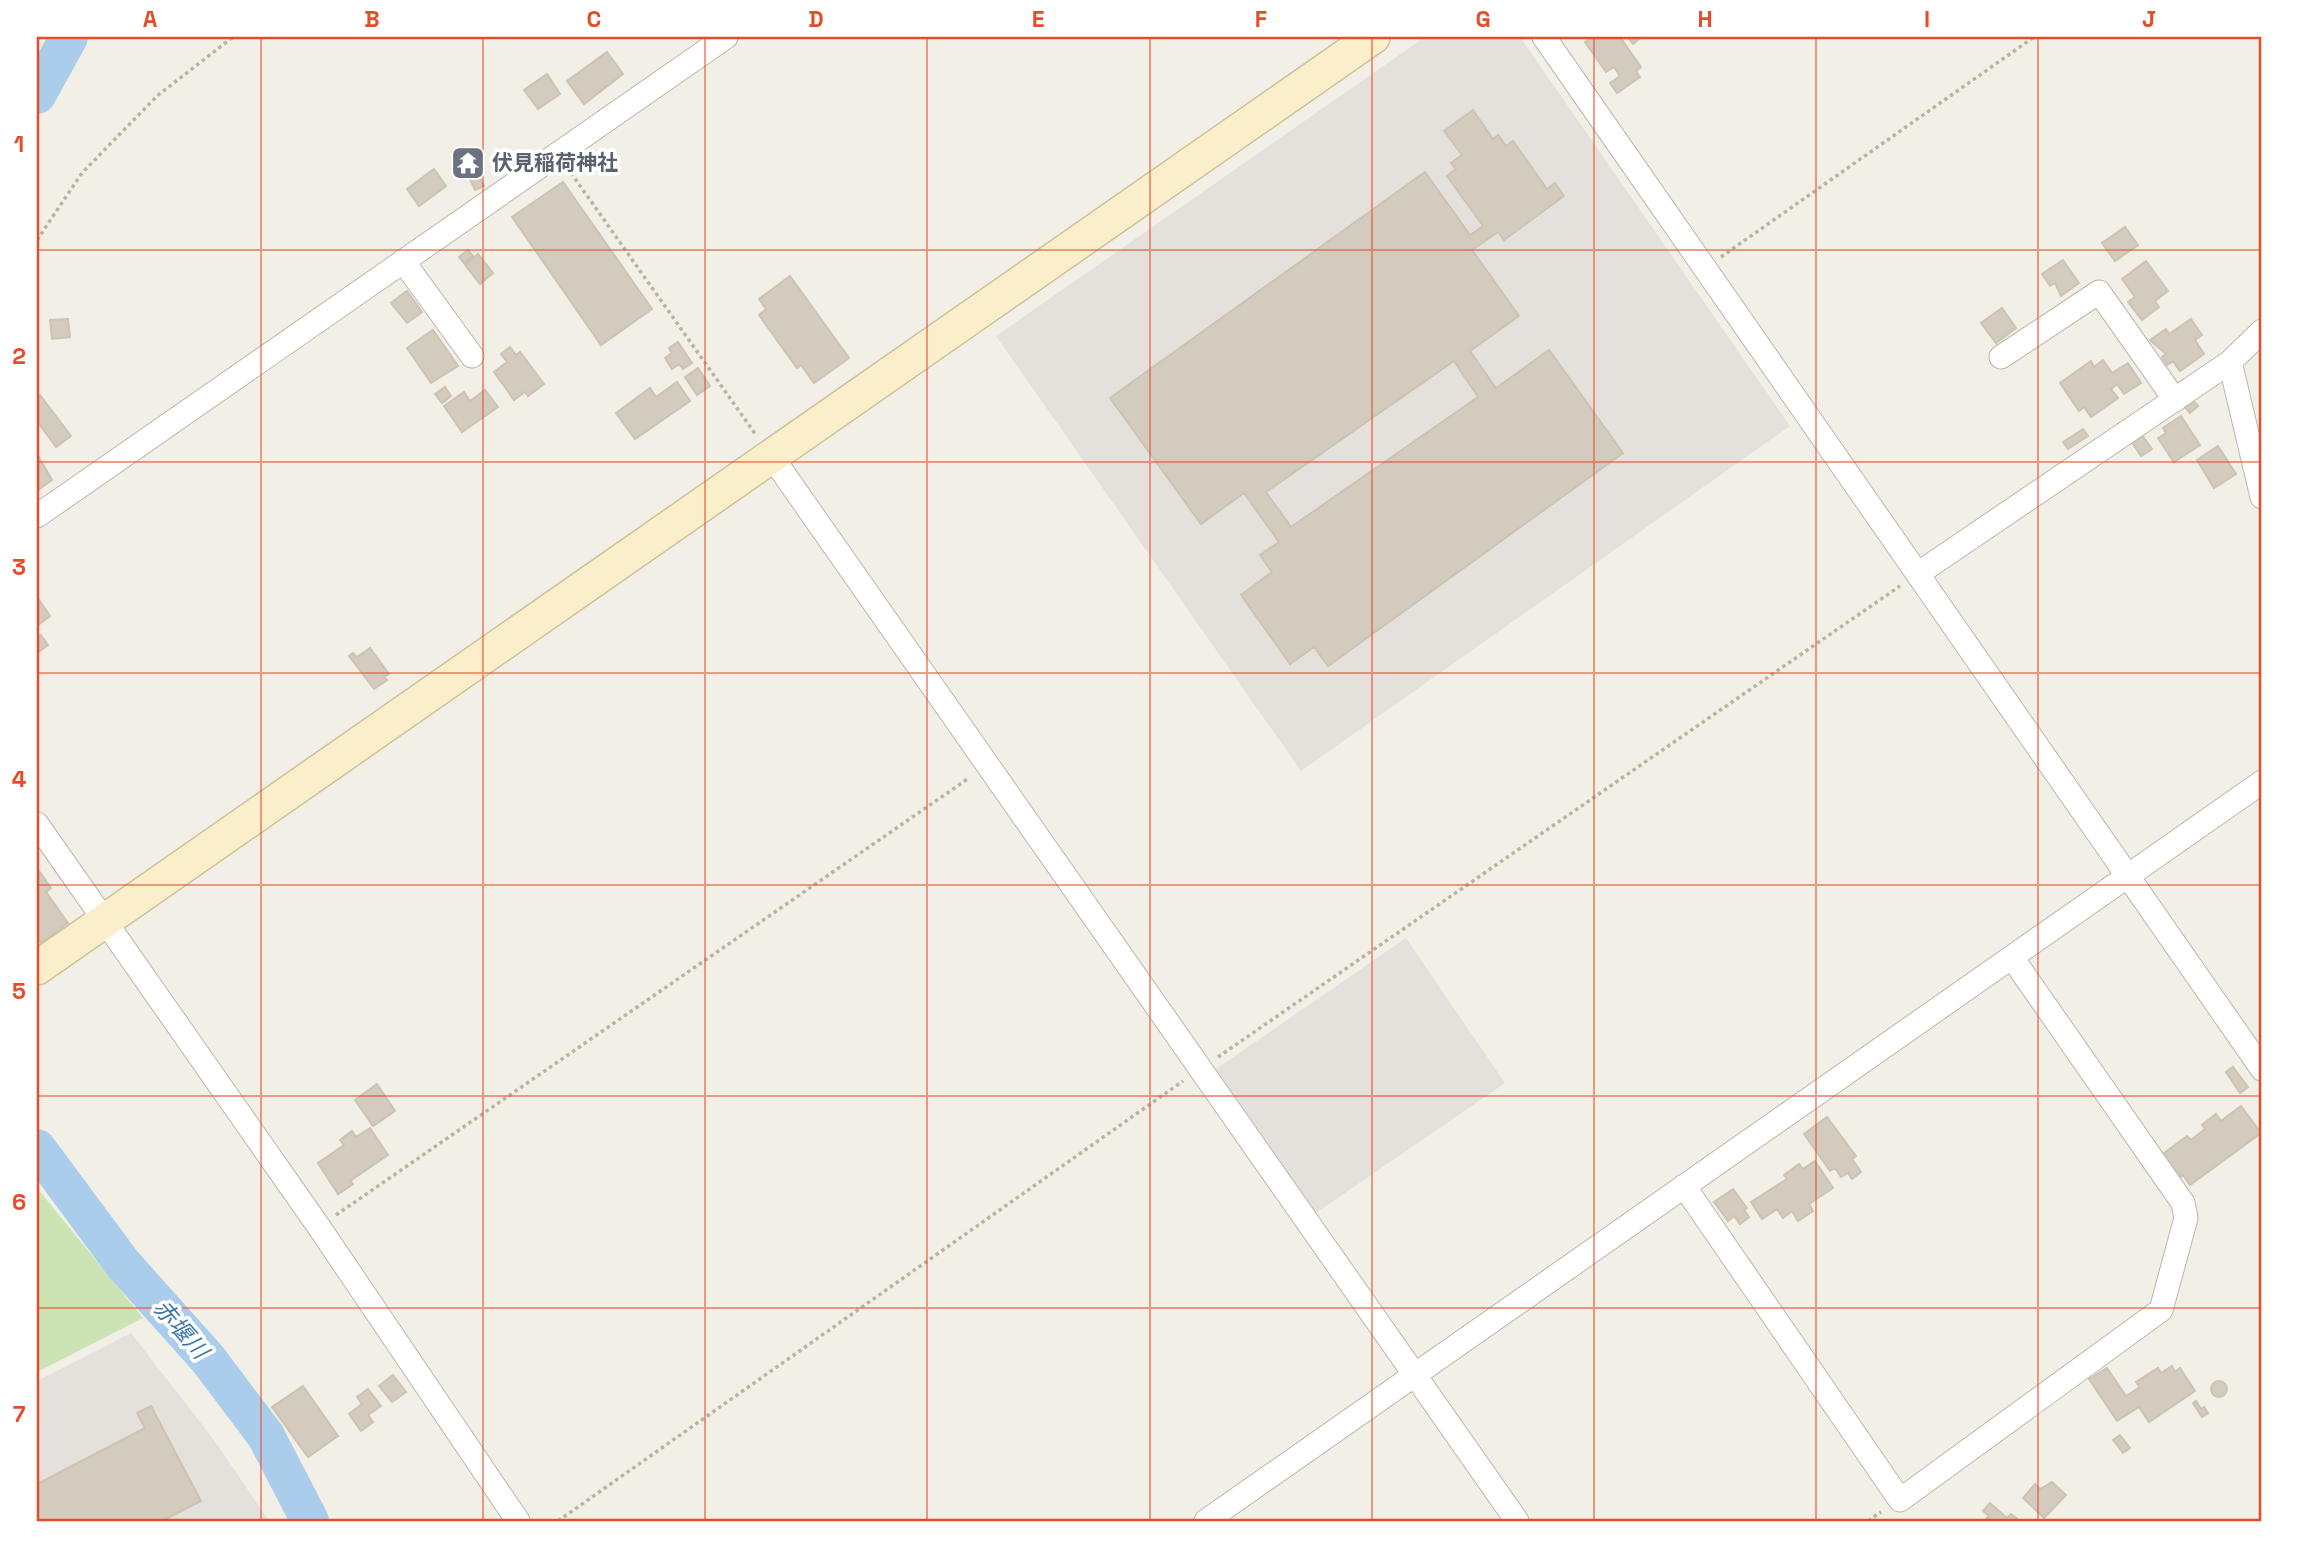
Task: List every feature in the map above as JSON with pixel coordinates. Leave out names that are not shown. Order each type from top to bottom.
[{"type":"street","points":[[37,516],[726,37]]},
{"type":"street","points":[[37,968],[1373,37]]},
{"type":"street","points":[[1544,37],[2262,1069]]},
{"type":"street","points":[[403,261],[472,356]]},
{"type":"street","points":[[2001,357],[2099,292],[2175,400]]},
{"type":"street","points":[[1919,573],[2230,362],[2262,331]]},
{"type":"street","points":[[2230,362],[2262,497]]},
{"type":"street","points":[[772,457],[1517,1521]]},
{"type":"street","points":[[1206,1521],[2013,959],[2262,782]]},
{"type":"street","points":[[37,824],[319,1227],[518,1521]]},
{"type":"street","points":[[1684,1186],[1900,1500],[2161,1310],[2186,1219],[2183,1203],[2013,959]]},
{"type":"path","points":[[37,240],[82,173],[157,96],[233,37]]},
{"type":"path","points":[[1706,267],[2034,37]]},
{"type":"path","points":[[557,154],[772,457]]},
{"type":"path","points":[[558,1521],[1199,1070],[1919,573]]},
{"type":"path","points":[[319,1227],[988,765]]},
{"type":"shaded area","points":[[1425,37],[1520,37],[1790,426],[1301,771],[996,336]]},
{"type":"shaded area","points":[[1406,938],[1505,1083],[1316,1213],[1216,1069]]},
{"type":"shaded area","points":[[131,1333],[214,1440],[269,1521],[37,1521],[37,1381]]},
{"type":"green space","points":[[37,1188],[143,1318],[37,1372]]},
{"type":"building","points":[[1592,37],[1620,37],[1641,67],[1636,71],[1640,77],[1617,93],[1610,83],[1620,76],[1614,67],[1606,72],[1585,42]]},
{"type":"building","points":[[1628,37],[1639,37],[1640,38],[1633,44]]},
{"type":"building","points":[[607,52],[623,74],[584,104],[567,81]]},
{"type":"building","points":[[547,74],[560,94],[538,109],[524,90]]},
{"type":"building","points":[[1473,110],[1493,139],[1498,135],[1506,146],[1513,141],[1547,189],[1555,183],[1564,196],[1504,240],[1498,232],[1472,250],[1519,316],[1470,351],[1496,388],[1549,350],[1623,453],[1328,666],[1314,647],[1290,664],[1241,595],[1272,572],[1260,555],[1279,542],[1244,493],[1201,524],[1110,398],[1425,172],[1470,235],[1483,226],[1447,176],[1456,169],[1451,163],[1462,155],[1444,131]],"holes":[[[1454,361],[1478,397],[1291,527],[1266,492]]]},
{"type":"building","points":[[434,169],[446,186],[419,206],[407,189]]},
{"type":"building","points":[[478,174],[484,186],[475,190],[470,179]]},
{"type":"building","points":[[563,182],[652,309],[601,345],[512,217]]},
{"type":"building","points":[[2125,227],[2138,245],[2115,261],[2102,243]]},
{"type":"building","points":[[468,250],[473,256],[464,263],[459,257]]},
{"type":"building","points":[[478,254],[493,273],[480,284],[465,265]]},
{"type":"building","points":[[2063,260],[2079,283],[2061,296],[2055,283],[2050,286],[2042,274]]},
{"type":"building","points":[[2146,261],[2168,291],[2155,301],[2159,307],[2142,320],[2128,302],[2135,297],[2122,279]]},
{"type":"building","points":[[790,276],[849,358],[814,383],[801,365],[797,368],[759,315],[766,309],[759,299]]},
{"type":"building","points":[[407,291],[422,312],[407,323],[391,303]]},
{"type":"building","points":[[2002,308],[2016,328],[1996,343],[1981,323]]},
{"type":"building","points":[[68,319],[70,337],[52,339],[50,320]]},
{"type":"building","points":[[2191,319],[2202,335],[2195,340],[2204,354],[2180,371],[2173,361],[2167,365],[2162,357],[2166,354],[2150,340],[2166,329],[2169,334]]},
{"type":"building","points":[[433,330],[458,366],[431,383],[407,348]]},
{"type":"building","points":[[678,342],[692,363],[683,369],[679,364],[672,369],[665,358],[672,353],[669,348]]},
{"type":"building","points":[[510,347],[516,355],[520,352],[544,384],[528,396],[525,392],[514,400],[494,372],[507,362],[501,354]]},
{"type":"building","points":[[2103,360],[2112,373],[2128,363],[2141,383],[2124,394],[2117,384],[2111,389],[2118,398],[2091,417],[2084,407],[2079,411],[2060,383],[2091,361],[2094,367]]},
{"type":"building","points":[[698,368],[710,386],[697,395],[685,377]]},
{"type":"building","points":[[677,382],[690,401],[635,439],[616,413],[650,388],[656,397]]},
{"type":"building","points":[[445,387],[451,396],[442,403],[435,394]]},
{"type":"building","points":[[485,390],[498,407],[462,432],[444,406],[464,392],[470,401]]},
{"type":"building","points":[[40,395],[71,436],[56,447],[37,421],[37,397]]},
{"type":"building","points":[[2188,395],[2198,406],[2190,413],[2180,402]]},
{"type":"building","points":[[2181,416],[2200,445],[2174,462],[2158,438],[2166,433],[2163,428]]},
{"type":"building","points":[[2083,429],[2088,436],[2068,449],[2063,442]]},
{"type":"building","points":[[2140,432],[2152,449],[2141,456],[2130,439]]},
{"type":"building","points":[[2218,446],[2236,474],[2214,488],[2197,460]]},
{"type":"building","points":[[37,454],[52,480],[38,490],[37,488]]},
{"type":"building","points":[[37,597],[50,616],[37,626]]},
{"type":"building","points":[[41,635],[48,645],[37,653],[37,637]]},
{"type":"building","points":[[370,648],[389,674],[384,677],[387,680],[374,689],[349,656],[353,653],[357,657]]},
{"type":"building","points":[[37,868],[51,888],[46,892],[68,923],[41,943],[37,936]]},
{"type":"building","points":[[2233,1067],[2248,1087],[2240,1093],[2226,1072]]},
{"type":"building","points":[[377,1084],[395,1111],[373,1126],[355,1100]]},
{"type":"building","points":[[2241,1106],[2261,1133],[2190,1185],[2183,1175],[2176,1180],[2159,1157],[2187,1136],[2191,1140],[2205,1129],[2202,1125],[2216,1114],[2221,1121]]},
{"type":"building","points":[[1827,1117],[1856,1156],[1852,1159],[1861,1172],[1852,1179],[1848,1173],[1841,1177],[1835,1168],[1830,1171],[1804,1134]]},
{"type":"building","points":[[370,1128],[388,1155],[350,1181],[353,1184],[338,1194],[318,1163],[344,1145],[340,1140],[352,1131],[356,1137]]},
{"type":"building","points":[[1815,1161],[1833,1188],[1809,1204],[1813,1211],[1798,1221],[1792,1211],[1783,1218],[1777,1209],[1762,1219],[1751,1202],[1787,1179],[1784,1175],[1799,1164],[1803,1169]]},
{"type":"building","points":[[1733,1189],[1747,1208],[1744,1210],[1749,1217],[1740,1224],[1734,1216],[1728,1221],[1714,1202]]},
{"type":"building","points":[[2172,1366],[2175,1372],[2180,1368],[2195,1391],[2149,1422],[2139,1407],[2117,1421],[2089,1379],[2107,1368],[2126,1396],[2140,1387],[2136,1382],[2158,1368],[2161,1373]]},
{"type":"building","points":[[393,1375],[406,1392],[392,1402],[379,1386]]},
{"type":"building","points":[[2216,1381],[2222,1381],[2227,1389],[2225,1395],[2216,1397],[2211,1392],[2211,1386]]},
{"type":"building","points":[[303,1386],[338,1436],[308,1457],[272,1407]]},
{"type":"building","points":[[368,1389],[381,1406],[368,1415],[373,1422],[361,1431],[349,1414],[362,1404],[357,1397]]},
{"type":"building","points":[[2196,1401],[2201,1409],[2204,1407],[2208,1413],[2202,1417],[2193,1403]]},
{"type":"building","points":[[151,1406],[201,1501],[162,1521],[37,1521],[37,1484],[145,1428],[137,1413]]},
{"type":"building","points":[[2120,1435],[2130,1448],[2123,1453],[2113,1440]]},
{"type":"building","points":[[2052,1482],[2066,1495],[2044,1518],[2023,1498],[2035,1484],[2040,1489]]},
{"type":"building","points":[[1990,1503],[2007,1518],[2011,1514],[2020,1521],[1984,1521],[1989,1516],[1983,1511]]},
{"type":"waterway","name":"赤堰川","points":[[37,95],[69,37]]},
{"type":"waterway","name":"赤堰川","points":[[37,1148],[123,1264],[208,1359],[266,1436],[310,1521]]},
{"type":"place","name":"伏見稲荷神社","points":[[468,163]]}]
